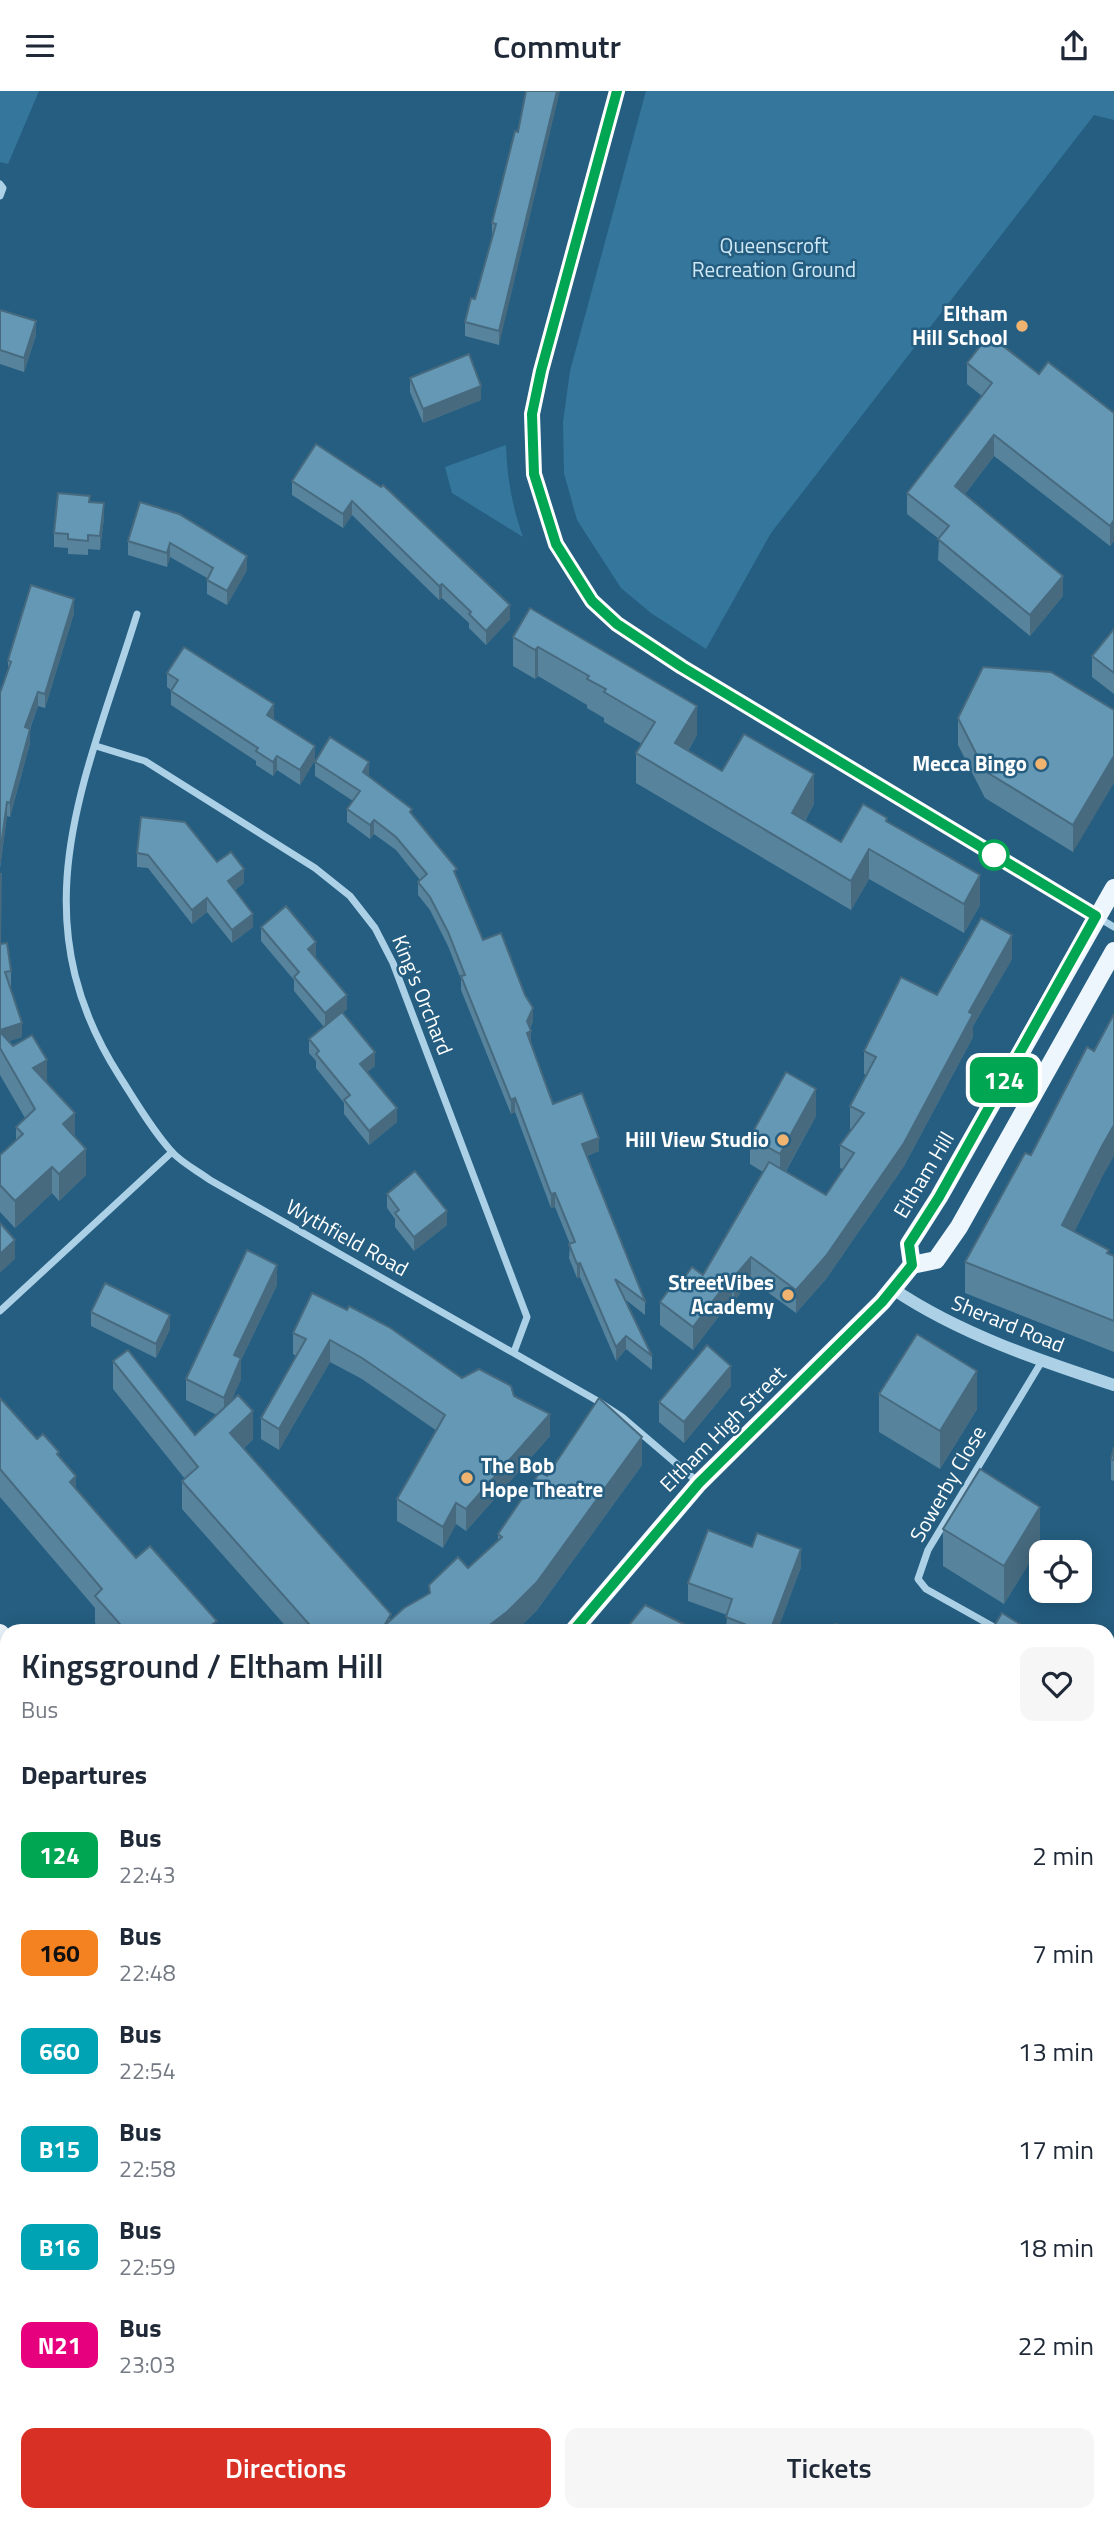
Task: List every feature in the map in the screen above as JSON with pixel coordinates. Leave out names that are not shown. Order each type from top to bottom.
[{"type":"main road","name":"Eltham Hill","points":[[912,1265],[909,1244],[939,1197],[1114,888]]},
{"type":"main road","points":[[912,1265],[936,1261],[959,1227],[1114,951]]},
{"type":"main road","name":"Eltham High Street","points":[[579,1624],[699,1483],[893,1289],[912,1265]]},
{"type":"street","points":[[617,91],[532,414],[534,474],[556,544],[572,574],[592,601],[617,624],[682,667],[1114,927]]},
{"type":"street","points":[[0,184],[3,188],[0,196]]},
{"type":"street","points":[[0,1311],[172,1152],[106,1055],[83,1005],[69,954],[64,908],[67,861],[75,815],[137,614]]},
{"type":"street","name":"King's Orchard","points":[[96,745],[145,761],[315,867],[350,896],[375,928],[393,963],[527,1317],[514,1352]]},
{"type":"street","name":"Wythfield Road","points":[[172,1152],[210,1180],[514,1352],[622,1417],[699,1483]]},
{"type":"street","name":"Sherard Road","points":[[893,1289],[953,1324],[1042,1361],[1114,1385]]},
{"type":"street","name":"Sowerby Close","points":[[988,1624],[926,1589],[918,1580],[928,1550],[1042,1361]]},
{"type":"green space","points":[[0,91],[39,91],[8,164],[0,162]]},
{"type":"green space","name":"Queenscroft Recreation Ground","points":[[646,91],[1114,91],[1114,120],[1094,115],[771,533],[706,649],[651,613],[621,588],[577,520],[564,473],[563,422],[570,371]]},
{"type":"green space","points":[[506,445],[511,492],[523,537],[452,493],[445,467]]},
{"type":"building","points":[[526,91],[557,91],[499,331],[465,322],[471,298],[475,299],[496,224],[492,223],[515,131],[518,132]]},
{"type":"building","points":[[0,310],[36,321],[24,358],[0,350]]},
{"type":"building","points":[[989,335],[1039,374],[1048,362],[1114,413],[1114,520],[1110,526],[994,435],[955,486],[1063,576],[1030,615],[938,539],[949,526],[907,493],[992,383],[967,363]]},
{"type":"building","points":[[469,354],[481,386],[423,409],[410,378]]},
{"type":"building","points":[[316,444],[381,487],[383,485],[510,605],[486,631],[469,614],[471,612],[442,584],[439,586],[352,501],[343,514],[292,481]]},
{"type":"building","points":[[58,493],[90,496],[89,502],[104,503],[100,536],[88,535],[88,541],[68,539],[68,534],[54,533]]},
{"type":"building","points":[[140,502],[179,514],[247,556],[227,591],[207,580],[213,568],[170,543],[167,553],[128,541]]},
{"type":"building","points":[[31,585],[74,599],[45,694],[38,692],[25,727],[30,729],[10,803],[7,802],[0,854],[0,693]]},
{"type":"building","points":[[530,608],[697,706],[675,743],[722,771],[744,734],[814,774],[792,813],[841,842],[863,804],[887,818],[886,821],[980,875],[964,904],[869,849],[851,881],[636,753],[655,722],[604,692],[606,689],[587,679],[589,676],[538,647],[535,650],[513,637]]},
{"type":"building","points":[[1114,629],[1114,673],[1092,656]]},
{"type":"building","points":[[184,647],[274,704],[267,715],[315,746],[300,770],[277,756],[273,762],[256,751],[258,748],[171,691],[178,680],[167,673]]},
{"type":"building","name":"Mecca Bingo","points":[[983,667],[1051,672],[1114,710],[1114,756],[1073,825],[985,771],[958,718]]},
{"type":"building","points":[[330,737],[369,762],[363,772],[412,809],[410,812],[457,869],[454,871],[483,940],[501,933],[525,995],[533,1008],[527,1021],[531,1031],[527,1033],[553,1104],[582,1093],[599,1138],[582,1144],[645,1301],[615,1279],[652,1356],[626,1336],[616,1347],[580,1263],[577,1264],[569,1244],[575,1242],[555,1193],[551,1194],[515,1098],[511,1100],[461,976],[465,975],[448,932],[430,897],[418,882],[427,874],[396,837],[374,820],[370,825],[347,809],[360,791],[315,762]]},
{"type":"building","points":[[141,817],[185,822],[217,862],[231,852],[244,869],[228,881],[253,914],[232,930],[207,898],[192,910],[148,855],[137,853]]},
{"type":"building","points":[[0,874],[1,874],[0,944]]},
{"type":"building","points":[[286,906],[316,942],[308,949],[347,995],[325,1013],[294,977],[299,972],[261,927]]},
{"type":"building","points":[[981,918],[1012,935],[969,1012],[973,1014],[904,1143],[826,1256],[796,1290],[751,1257],[734,1277],[732,1276],[693,1327],[660,1302],[671,1287],[675,1290],[692,1267],[703,1275],[769,1162],[826,1195],[854,1153],[840,1145],[864,1113],[850,1106],[876,1057],[864,1051],[901,977],[937,995]]},
{"type":"building","points":[[7,943],[11,971],[5,972],[22,1023],[0,1030],[0,944]]},
{"type":"building","points":[[342,1012],[375,1052],[360,1064],[397,1108],[369,1131],[344,1100],[350,1095],[316,1054],[319,1051],[309,1039]]},
{"type":"building","points":[[1114,1014],[1114,1125],[1062,1225],[1109,1250],[1107,1253],[1114,1256],[1114,1321],[965,1262],[1025,1153],[1031,1155],[1087,1047],[1094,1051]]},
{"type":"building","points":[[0,1032],[13,1046],[32,1035],[47,1060],[33,1068],[75,1113],[63,1124],[86,1149],[59,1174],[52,1167],[15,1201],[0,1185],[0,1155],[23,1134],[16,1127],[35,1109],[0,1048]]},
{"type":"building","points":[[786,1072],[816,1089],[780,1154],[750,1137]]},
{"type":"building","points":[[415,1171],[447,1211],[414,1237],[395,1213],[399,1210],[387,1194]]},
{"type":"building","points":[[0,1223],[15,1240],[0,1254]]},
{"type":"building","points":[[247,1250],[277,1265],[234,1355],[241,1358],[224,1398],[186,1379]]},
{"type":"building","points":[[105,1283],[170,1315],[156,1344],[91,1312]]},
{"type":"building","points":[[312,1293],[347,1310],[349,1306],[389,1327],[462,1378],[479,1369],[511,1386],[514,1396],[550,1414],[466,1509],[456,1503],[443,1527],[397,1499],[445,1415],[362,1358],[330,1340],[279,1429],[261,1418],[306,1339],[293,1333]]},
{"type":"building","points":[[917,1334],[977,1371],[940,1431],[879,1394]]},
{"type":"building","points":[[707,1345],[731,1366],[684,1422],[659,1402]]},
{"type":"building","points":[[128,1350],[195,1435],[238,1395],[253,1411],[230,1433],[391,1614],[385,1624],[309,1624],[182,1481],[198,1467],[113,1361]]},
{"type":"building","points":[[0,1398],[37,1439],[43,1434],[59,1452],[57,1454],[76,1476],[70,1482],[136,1558],[150,1546],[217,1621],[213,1624],[120,1624],[95,1596],[102,1589],[0,1469]]},
{"type":"building","points":[[599,1398],[642,1437],[537,1582],[491,1624],[386,1624],[404,1608],[430,1593],[429,1585],[458,1557],[468,1568],[502,1537],[498,1534],[540,1472],[547,1476]]},
{"type":"building","points":[[980,1469],[1040,1507],[1004,1566],[943,1529]]},
{"type":"building","points":[[708,1530],[752,1547],[757,1533],[801,1549],[773,1624],[744,1624],[726,1617],[732,1599],[688,1583]]},
{"type":"building","points":[[645,1605],[684,1624],[630,1624]]},
{"type":"building","points":[[1002,1613],[1020,1624],[995,1624]]},
{"type":"bus line","name":"124","points":[[579,1624],[699,1483],[882,1302],[912,1265],[909,1244],[939,1197],[1096,916],[682,667],[617,624],[592,601],[572,574],[556,544],[534,474],[532,414],[541,371],[617,91]]},
{"type":"place","name":"Eltham Hill School","points":[[1022,326]]},
{"type":"place","name":"Mecca Bingo","points":[[1041,764]]},
{"type":"place","name":"Hill View Studio","points":[[783,1140]]},
{"type":"place","name":"StreetVibes Academy","points":[[788,1295]]},
{"type":"place","name":"The Bob Hope Theatre","points":[[467,1478]]}]
